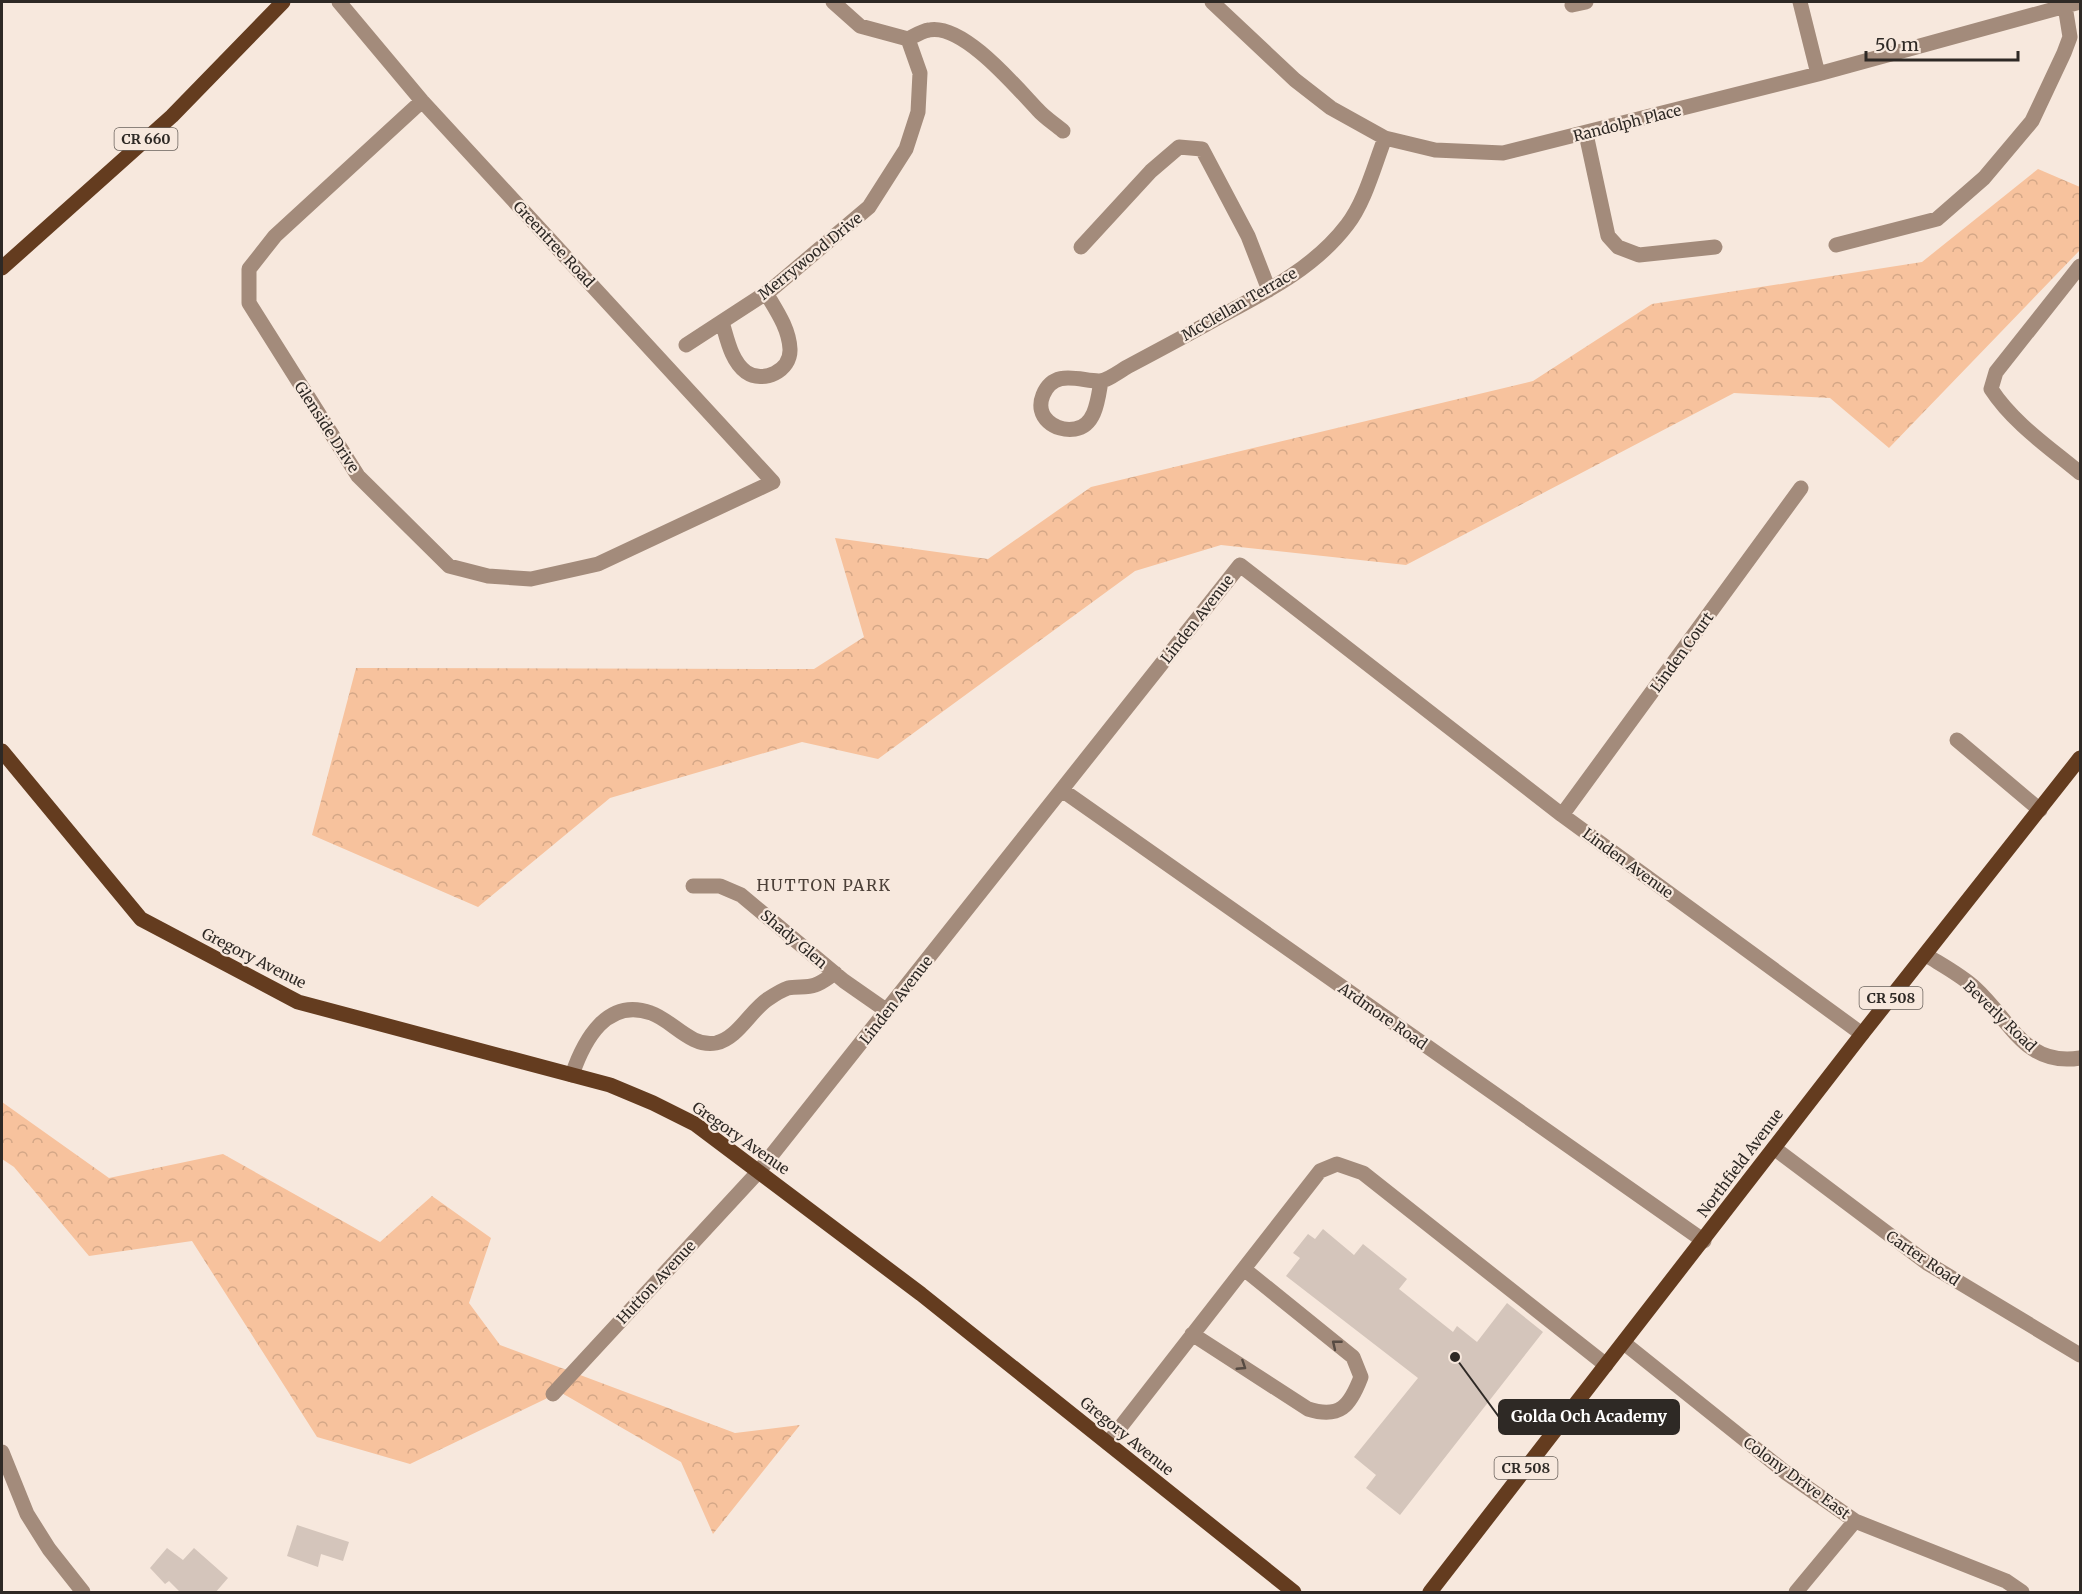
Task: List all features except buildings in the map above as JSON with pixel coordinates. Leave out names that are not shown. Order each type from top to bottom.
[{"type":"main road","name":"CR 660","points":[[2,268],[172,116],[283,2]]},
{"type":"main road","name":"Gregory Avenue","points":[[2,751],[141,919],[298,1002],[610,1085],[695,1124],[921,1294],[1294,1593]]},
{"type":"main road","name":"Northfield Avenue","points":[[1430,1593],[1774,1148],[2080,758]]},
{"type":"street","name":"Greentree Road","points":[[339,2],[422,101],[773,483]]},
{"type":"street","points":[[833,2],[860,26],[908,39],[930,29],[955,34],[979,50],[1040,112],[1063,131]]},
{"type":"street","name":"Randolph Place","points":[[1212,2],[1294,80],[1331,108],[1385,138],[1435,150],[1503,153],[1818,74],[2080,2]]},
{"type":"street","points":[[1800,2],[1818,74]]},
{"type":"street","points":[[1836,244],[1937,219],[1984,178],[2032,121],[2070,37],[2065,6]]},
{"type":"street","name":"Merrywood Drive","points":[[686,345],[766,293],[869,207],[906,150],[918,112],[920,73],[908,39]]},
{"type":"street","name":"Glenside Drive","points":[[422,101],[275,236],[249,269],[249,303],[358,476],[449,566],[488,576],[531,579],[598,564],[773,483]]},
{"type":"street","points":[[1586,134],[1608,236],[1618,247],[1639,255],[1715,247]]},
{"type":"street","name":"McClellan Terrace","points":[[1101,381],[1269,290],[1322,253],[1348,224],[1361,200],[1385,138]]},
{"type":"street","points":[[1081,247],[1150,171],[1179,147],[1202,149],[1248,236],[1269,290]]},
{"type":"street","points":[[2080,266],[1996,372],[1991,389],[2016,419],[2080,473]]},
{"type":"street","points":[[722,322],[735,360],[746,371],[759,377],[772,375],[784,366],[790,352],[789,338],[782,320],[766,293]]},
{"type":"street","name":"Linden Court","points":[[1562,815],[1801,488]]},
{"type":"street","name":"Linden Avenue","points":[[759,1171],[1240,565],[1562,815],[1863,1034]]},
{"type":"street","points":[[1957,740],[2040,810]]},
{"type":"street","name":"Ardmore Road","points":[[1062,790],[1704,1241]]},
{"type":"street","name":"Shady Glen","points":[[693,886],[720,886],[741,895],[835,973],[887,1011]]},
{"type":"street","name":"Beverly Road","points":[[1926,955],[1973,986],[1994,1006],[2027,1045],[2044,1056],[2065,1060],[2080,1058]]},
{"type":"street","points":[[572,1075],[580,1050],[611,1013],[627,1010],[651,1013],[692,1039],[714,1043],[730,1036],[766,1000],[787,988],[815,985],[835,973]]},
{"type":"street","name":"Carter Road","points":[[1774,1148],[1927,1263],[2080,1355]]},
{"type":"street","points":[[1108,1443],[1320,1171],[1337,1164],[1363,1173],[1606,1365]]},
{"type":"street","name":"Hutton Avenue","points":[[553,1394],[759,1171]]},
{"type":"street","points":[[1192,1334],[1308,1409],[1325,1414],[1341,1409],[1353,1397],[1361,1377],[1353,1358],[1244,1269]]},
{"type":"street","name":"Colony Drive East","points":[[1624,1343],[1785,1472],[1855,1521],[2006,1581],[2022,1593]]},
{"type":"street","points":[[2,1452],[27,1514],[49,1549],[83,1593]]},
{"type":"street","points":[[1796,1593],[1855,1521]]},
{"type":"green space","points":[[2038,169],[2080,187],[2080,250],[1889,448],[1830,398],[1734,393],[1406,565],[1221,545],[1135,571],[878,759],[802,742],[610,798],[478,907],[312,835],[356,668],[814,669],[864,637],[835,538],[988,559],[1091,487],[1533,381],[1652,304],[1922,262]]},
{"type":"green space","points":[[2,1102],[109,1178],[223,1154],[380,1242],[432,1196],[491,1238],[469,1303],[500,1345],[735,1433],[800,1425],[713,1534],[681,1462],[560,1392],[410,1464],[317,1437],[192,1241],[89,1256],[14,1167],[2,1159]]},
{"type":"place","name":"Golda Och Academy","points":[[1455,1357]]},
{"type":"district","name":"HUTTON PARK","points":[[824,885]]}]
